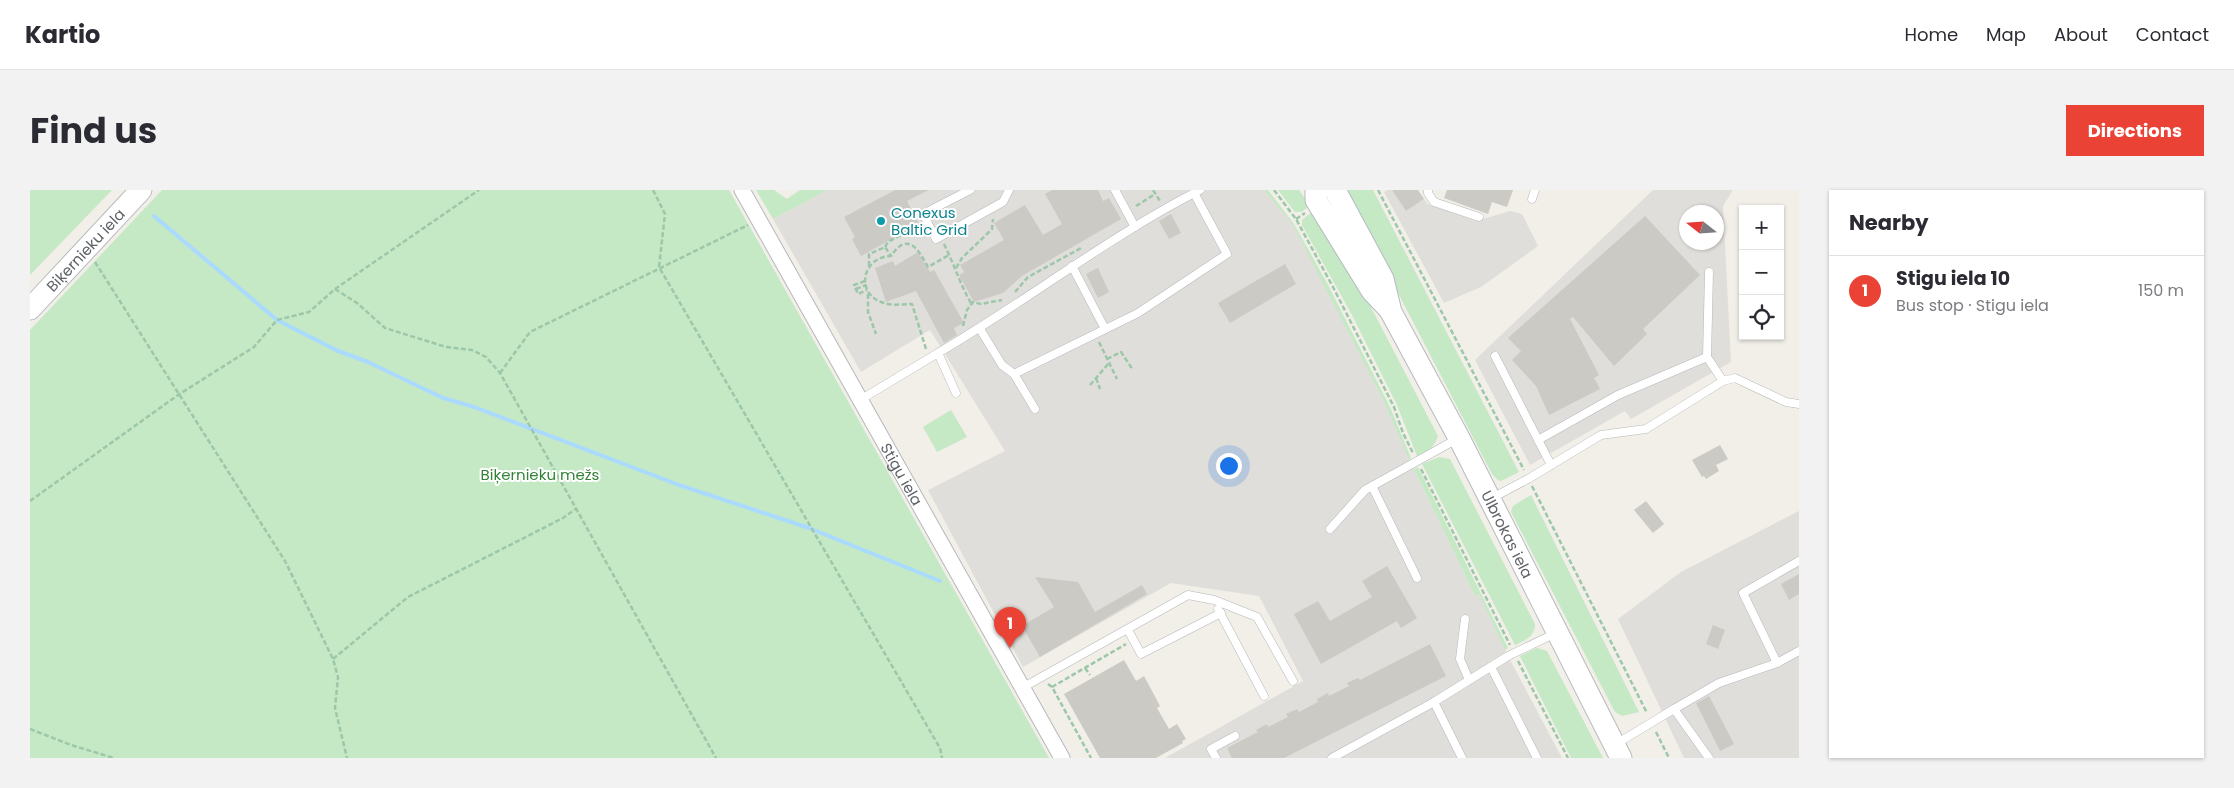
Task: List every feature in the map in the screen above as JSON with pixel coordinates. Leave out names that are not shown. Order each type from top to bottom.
[{"type":"main road","name":"Biķernieku iela","points":[[30,309],[141,190]]},
{"type":"main road","name":"Ulbrokas iela","points":[[1316,190],[1316,200],[1372,291],[1392,312]]},
{"type":"main road","name":"Ulbrokas iela","points":[[1335,190],[1383,279],[1392,312],[1490,499],[1617,752]]},
{"type":"street","name":"Stigu iela","points":[[742,190],[1062,758]]},
{"type":"lane","points":[[970,190],[923,214],[936,240],[1003,202],[1008,190]]},
{"type":"lane","points":[[1115,190],[1135,226]]},
{"type":"lane","points":[[1428,190],[1434,202],[1479,217]]},
{"type":"lane","points":[[1532,199],[1536,190]]},
{"type":"lane","points":[[860,400],[980,329],[1072,266],[1164,208],[1197,192],[1227,254],[1138,313],[1014,374]]},
{"type":"lane","points":[[1072,266],[1105,329]]},
{"type":"lane","points":[[1709,272],[1707,357],[1723,381]]},
{"type":"lane","points":[[980,329],[1002,365],[1014,374],[1035,409]]},
{"type":"lane","points":[[938,353],[956,393]]},
{"type":"lane","points":[[1495,356],[1551,465]]},
{"type":"lane","points":[[1538,440],[1618,396],[1707,357]]},
{"type":"lane","points":[[1490,499],[1601,435],[1646,429],[1723,381],[1735,378],[1786,402],[1799,404]]},
{"type":"lane","points":[[1330,529],[1365,490],[1458,438]]},
{"type":"lane","points":[[1372,486],[1417,578]]},
{"type":"lane","points":[[1777,663],[1743,593],[1799,561]]},
{"type":"lane","points":[[1022,688],[1188,595],[1214,600],[1257,617],[1292,681]]},
{"type":"lane","points":[[1214,600],[1264,696]]},
{"type":"lane","points":[[1128,630],[1141,654],[1220,613]]},
{"type":"lane","points":[[1465,619],[1460,659],[1469,680]]},
{"type":"lane","points":[[1332,758],[1434,702],[1514,653],[1557,632]]},
{"type":"lane","points":[[1617,752],[1674,709],[1719,683],[1777,663],[1799,651]]},
{"type":"lane","points":[[1491,667],[1537,758]]},
{"type":"lane","points":[[1434,702],[1462,758]]},
{"type":"lane","points":[[1674,709],[1709,758]]},
{"type":"lane","points":[[1216,758],[1211,749],[1235,736]]},
{"type":"path","points":[[30,501],[178,395],[254,347],[277,320],[309,312],[335,289],[479,190]]},
{"type":"path","points":[[653,190],[665,214],[659,267],[814,537],[940,748],[942,758]]},
{"type":"path","points":[[1153,190],[1164,208]]},
{"type":"path","points":[[1274,190],[1296,219],[1328,278],[1394,407],[1403,433],[1568,758]]},
{"type":"path","points":[[1129,216],[1138,203],[1155,194]]},
{"type":"path","points":[[956,268],[962,258],[992,229],[996,206]]},
{"type":"path","points":[[500,373],[530,332],[758,220]]},
{"type":"path","points":[[876,334],[868,312],[868,291],[865,281],[869,267],[869,254],[885,247],[888,242],[926,221]]},
{"type":"path","points":[[940,237],[956,268],[958,280],[971,303]]},
{"type":"path","points":[[1013,295],[1028,277],[1089,243]]},
{"type":"path","points":[[869,267],[879,258],[892,256],[900,246],[911,244],[916,247],[928,266],[950,255]]},
{"type":"path","points":[[885,247],[892,256]]},
{"type":"path","points":[[86,248],[285,560],[333,658],[338,677],[335,708],[347,758]]},
{"type":"path","points":[[865,281],[854,285],[858,294],[868,291]]},
{"type":"path","points":[[856,289],[866,285]]},
{"type":"path","points":[[335,289],[357,303],[385,328],[446,346],[472,350],[486,357],[500,373],[716,758]]},
{"type":"path","points":[[868,291],[883,303],[912,304],[929,358]]},
{"type":"path","points":[[971,303],[999,301],[1006,298]]},
{"type":"path","points":[[962,339],[958,331],[965,322],[967,310],[971,303]]},
{"type":"path","points":[[1095,334],[1117,379]]},
{"type":"path","points":[[1107,359],[1122,352],[1133,370]]},
{"type":"path","points":[[1090,385],[1109,363]]},
{"type":"path","points":[[1096,378],[1100,389]]},
{"type":"path","points":[[333,658],[408,597],[563,518],[577,508]]},
{"type":"path","points":[[1052,687],[1133,640]]},
{"type":"path","points":[[1085,668],[1090,675]]},
{"type":"path","points":[[1041,678],[1052,687],[1090,758]]},
{"type":"path","points":[[30,729],[71,745],[114,758]]},
{"type":"shaded area","points":[[828,190],[1264,190],[1293,225],[1323,282],[1384,402],[1475,596],[1479,594],[1508,656],[1562,758],[1165,758],[1303,681],[1259,596],[1171,583],[1023,667],[928,490],[1005,451],[930,330],[861,372],[773,219]]},
{"type":"shaded area","points":[[1392,190],[1406,211],[1424,199],[1428,204],[1476,221],[1510,211],[1522,214],[1538,246],[1481,287],[1444,303],[1384,192]]},
{"type":"shaded area","points":[[1653,190],[1733,190],[1724,205],[1679,205],[1679,250],[1724,250],[1724,226],[1731,362],[1631,419],[1625,411],[1530,465],[1475,360]]},
{"type":"shaded area","points":[[1799,511],[1799,758],[1684,758],[1618,619],[1681,572]]},
{"type":"green space","points":[[30,190],[112,190],[30,275]]},
{"type":"green space","name":"Biķernieku mežs","points":[[162,190],[729,190],[1049,758],[30,758],[30,330]]},
{"type":"green space","points":[[756,190],[774,190],[787,199],[800,190],[828,190],[773,219]]},
{"type":"green space","points":[[1264,190],[1268,190],[1294,224],[1327,283],[1390,407],[1411,458],[1409,459],[1384,402],[1293,225]]},
{"type":"green space","points":[[1278,190],[1299,190],[1310,206],[1301,212],[1295,212]]},
{"type":"green space","points":[[1347,190],[1373,190],[1519,472],[1501,481],[1492,474],[1354,208]]},
{"type":"green space","points":[[1313,211],[1351,269],[1438,436],[1430,449],[1417,456],[1397,405],[1352,315],[1302,225],[1302,220]]},
{"type":"green space","points":[[951,410],[967,437],[937,452],[923,427]]},
{"type":"green space","points":[[1439,457],[1450,459],[1535,624],[1531,635],[1526,640],[1515,645],[1422,464]]},
{"type":"green space","points":[[1418,467],[1508,648],[1505,650],[1479,594],[1475,596],[1414,469]]},
{"type":"green space","points":[[1531,495],[1639,712],[1622,716],[1615,712],[1511,512],[1513,506]]},
{"type":"green space","points":[[1537,648],[1547,651],[1603,758],[1571,758],[1520,656]]},
{"type":"building","name":"Conexus Baltic Grid","points":[[895,190],[929,190],[907,201],[919,224],[861,256],[852,239],[855,237],[844,217]]},
{"type":"building","points":[[1052,190],[1098,190],[1103,201],[1109,198],[1121,219],[1022,276],[1003,293],[974,302],[959,275],[964,272],[960,265],[1004,240],[994,223],[1025,205],[1043,235],[1062,224],[1045,194]]},
{"type":"building","points":[[1392,190],[1418,190],[1424,199],[1406,211]]},
{"type":"building","points":[[1447,190],[1513,190],[1507,207],[1492,202],[1488,214],[1444,198]]},
{"type":"building","points":[[1171,214],[1181,233],[1169,239],[1159,221]]},
{"type":"building","points":[[1645,216],[1700,275],[1643,329],[1647,334],[1614,366],[1573,317],[1570,319],[1599,375],[1594,378],[1600,389],[1549,415],[1536,386],[1512,360],[1521,351],[1508,338]]},
{"type":"building","points":[[918,252],[930,272],[934,270],[964,323],[954,328],[957,335],[944,343],[916,291],[886,302],[875,268],[893,261],[895,266]]},
{"type":"building","points":[[1285,264],[1296,284],[1230,323],[1218,303]]},
{"type":"building","points":[[1098,268],[1109,292],[1098,298],[1086,274]]},
{"type":"building","points":[[1720,445],[1728,459],[1716,465],[1719,471],[1706,479],[1704,476],[1702,477],[1692,460]]},
{"type":"building","points":[[1646,501],[1664,524],[1653,533],[1634,510]]},
{"type":"building","points":[[1387,566],[1417,618],[1401,628],[1397,621],[1321,664],[1294,614],[1318,601],[1330,621],[1372,597],[1362,581]]},
{"type":"building","points":[[1799,574],[1799,594],[1789,600],[1781,584]]},
{"type":"building","points":[[1035,577],[1078,582],[1095,612],[1142,585],[1147,594],[1040,657],[1022,626],[1054,607]]},
{"type":"building","points":[[1713,625],[1725,630],[1718,649],[1706,644]]},
{"type":"building","points":[[1430,644],[1446,676],[1284,758],[1232,758],[1227,748],[1258,732],[1256,730],[1267,724],[1268,727],[1288,717],[1286,714],[1297,709],[1299,712],[1318,702],[1317,699],[1328,693],[1329,696],[1349,686],[1347,683],[1358,678],[1360,680]]},
{"type":"building","points":[[1124,660],[1136,681],[1144,676],[1160,706],[1157,708],[1169,729],[1177,724],[1186,739],[1182,741],[1183,743],[1156,758],[1100,758],[1064,694]]},
{"type":"building","points":[[1709,696],[1734,744],[1720,751],[1696,703]]},
{"type":"waterway","points":[[154,216],[277,320],[338,351],[368,362],[443,398],[474,407],[679,485],[809,528],[940,581]]},
{"type":"place","name":"Conexus Baltic Grid","points":[[881,221]]},
{"type":"place","name":"Stigu iela 10","points":[[1010,648]]}]
